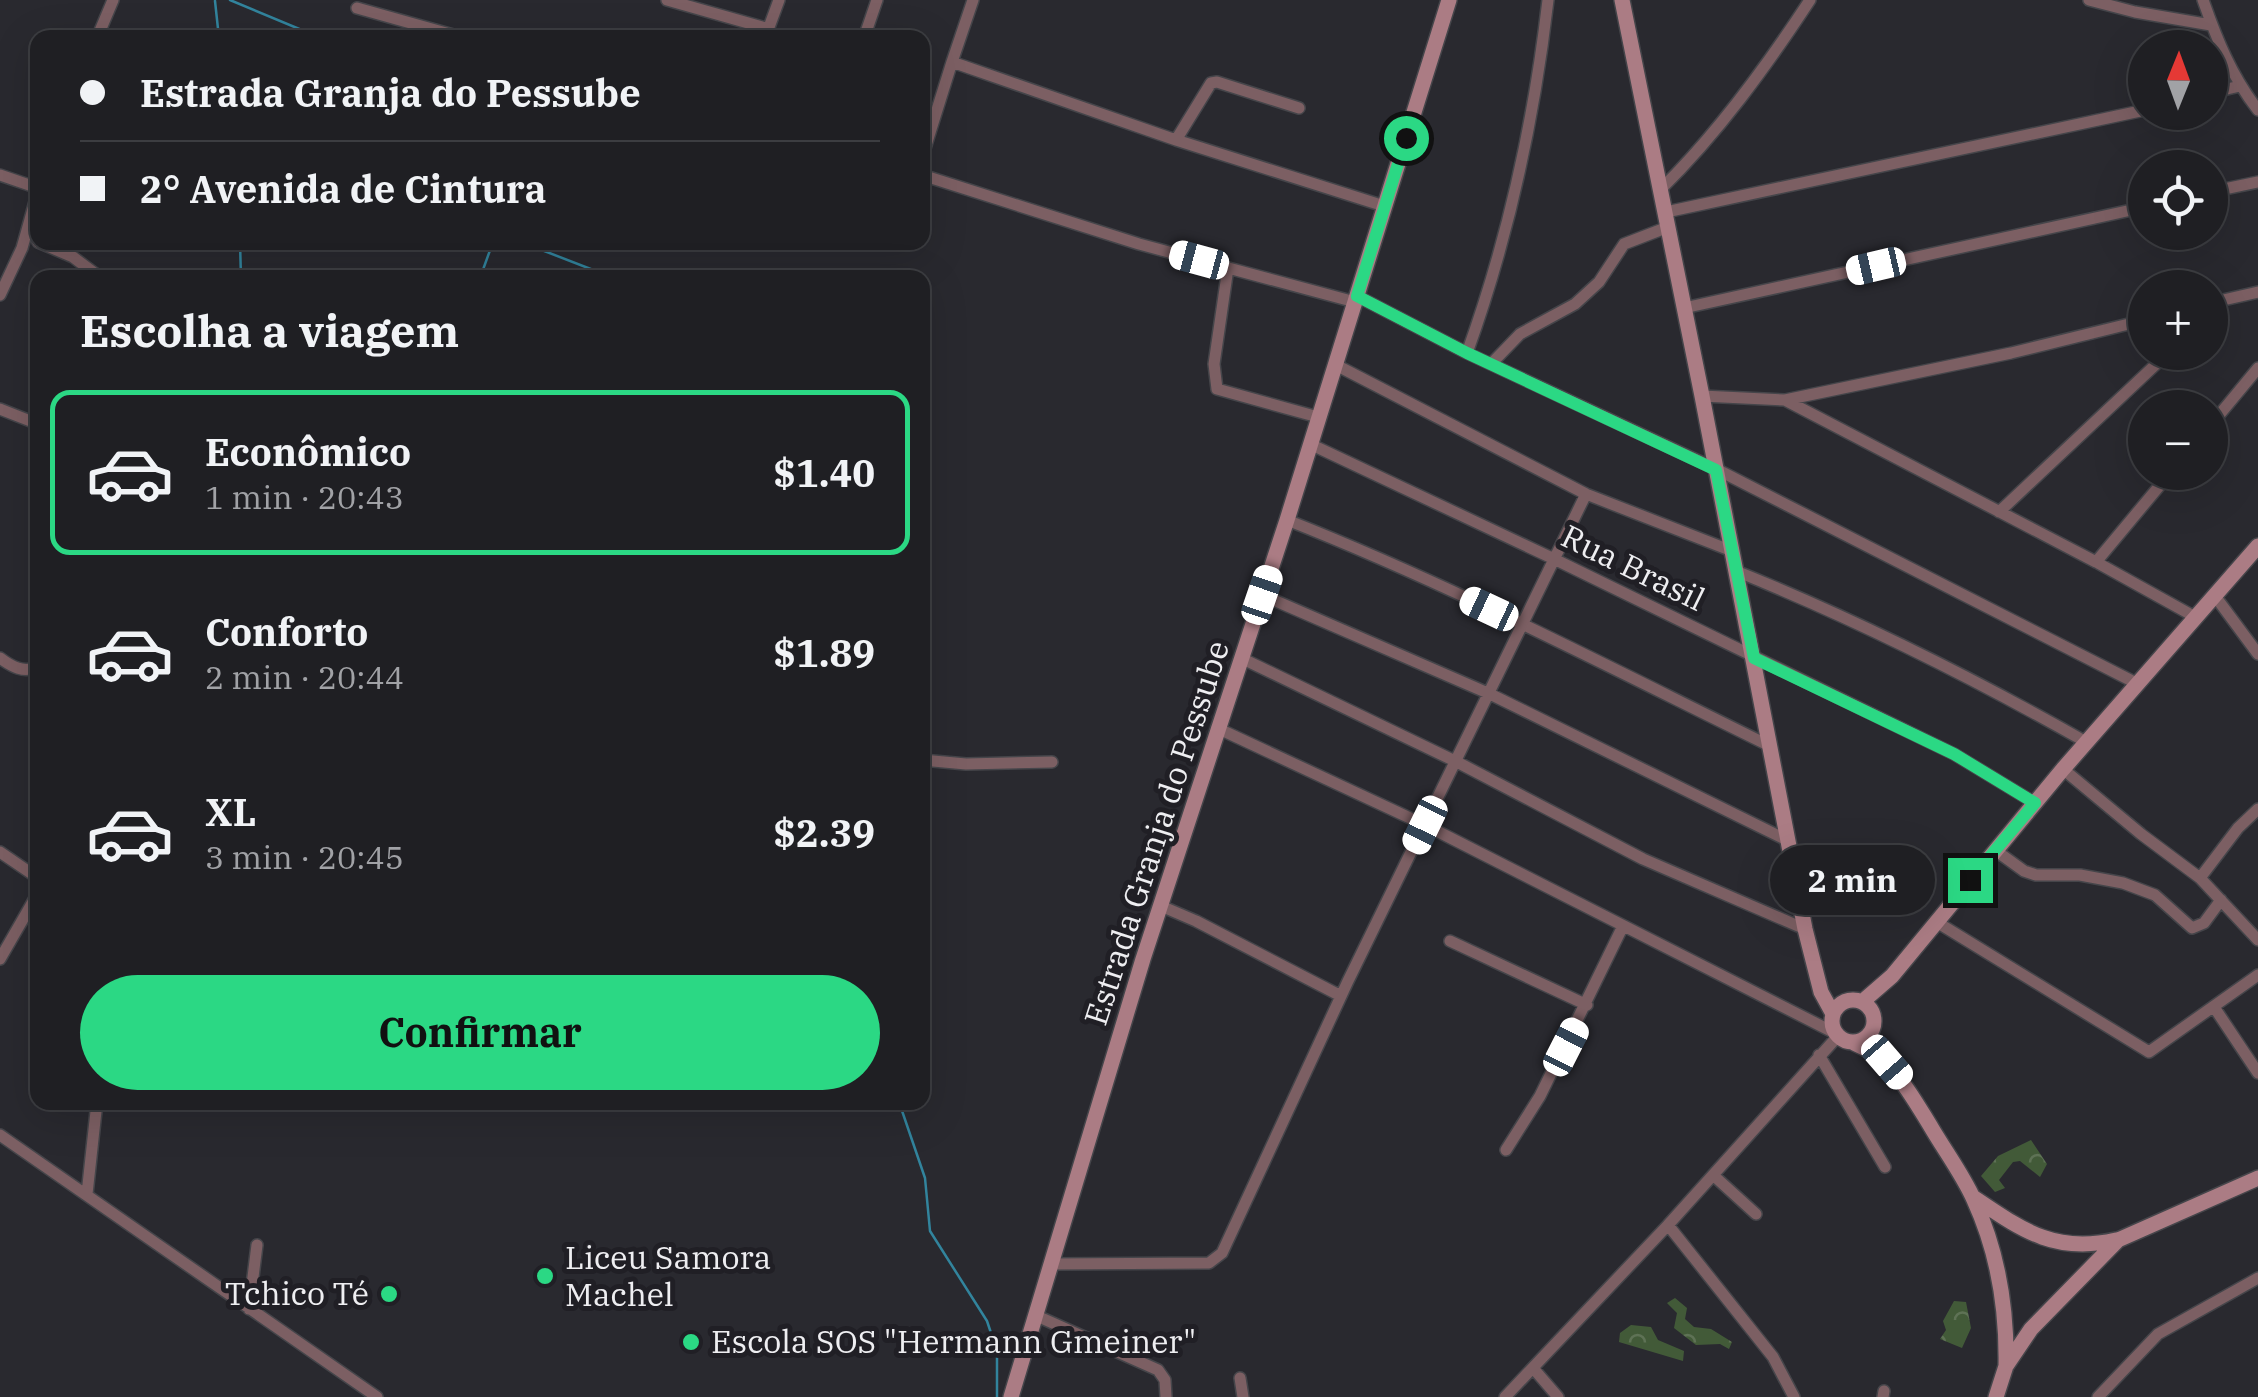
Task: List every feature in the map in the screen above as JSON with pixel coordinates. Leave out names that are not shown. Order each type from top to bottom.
[{"type":"street","points":[[100,30],[113,0]]},
{"type":"street","points":[[668,0],[758,30]]},
{"type":"street","points":[[768,30],[779,0]]},
{"type":"street","points":[[867,30],[876,0]]},
{"type":"street","points":[[930,132],[973,0]]},
{"type":"street","name":"Estrada Granja do Pessube","points":[[1011,1397],[1161,906],[1287,520],[1449,0]]},
{"type":"street","points":[[1467,353],[1494,278],[1512,206],[1541,59],[1548,0]]},
{"type":"street","points":[[1622,0],[1805,929],[1835,1025]]},
{"type":"street","points":[[1661,189],[1693,158],[1778,50],[1810,0]]},
{"type":"street","points":[[2089,0],[2211,25]]},
{"type":"street","points":[[2204,0],[2211,25],[2240,86],[2258,110]]},
{"type":"street","points":[[357,8],[435,30]]},
{"type":"street","points":[[952,62],[1176,140],[1384,206]]},
{"type":"street","points":[[1176,140],[1211,82],[1300,108]]},
{"type":"street","points":[[2228,89],[2240,86]]},
{"type":"street","points":[[1491,364],[1520,334],[1575,304],[1599,282],[1624,244],[1667,219],[2128,114]]},
{"type":"street","points":[[0,175],[30,186]]},
{"type":"street","points":[[930,178],[1140,244],[1356,299],[1716,470],[2138,684]]},
{"type":"street","points":[[2228,188],[2258,182]]},
{"type":"street","points":[[1684,308],[2128,211]]},
{"type":"street","points":[[0,295],[30,216]]},
{"type":"street","points":[[24,237],[30,239]]},
{"type":"street","points":[[57,250],[90,270]]},
{"type":"street","points":[[1228,268],[1214,364],[1217,388],[1318,417]]},
{"type":"street","points":[[2230,298],[2258,292]]},
{"type":"street","points":[[1702,396],[1785,400],[2011,354],[2128,324]]},
{"type":"street","points":[[1334,364],[1586,494],[1732,551]]},
{"type":"street","points":[[2228,404],[2258,368]]},
{"type":"street","points":[[1998,512],[2150,370]]},
{"type":"street","points":[[1785,400],[2196,618]]},
{"type":"street","points":[[0,409],[30,421]]},
{"type":"street","name":"Rua Brasil","points":[[1310,444],[1954,754],[2035,803]]},
{"type":"street","points":[[2096,562],[2156,490]]},
{"type":"street","points":[[1052,1264],[1210,1263],[1230,1240],[1284,1115],[1586,494]]},
{"type":"street","points":[[1287,520],[1355,546],[1770,746]]},
{"type":"street","points":[[1854,1043],[1870,1036],[1892,976],[1934,921],[2258,546]]},
{"type":"street","points":[[1736,571],[1792,593],[1980,682],[2086,742]]},
{"type":"street","points":[[1262,595],[1490,694],[1789,841]]},
{"type":"street","points":[[2215,596],[2258,654]]},
{"type":"street","points":[[0,658],[18,669],[30,670]]},
{"type":"street","points":[[1241,658],[1457,762],[1643,859],[1805,929]]},
{"type":"street","points":[[1217,728],[1425,825],[1796,1012],[1835,1025],[1854,1043],[1887,1062],[1903,1081],[1973,1197],[1987,1233],[2004,1305],[2006,1366],[2002,1395]]},
{"type":"street","points":[[930,761],[1052,762]]},
{"type":"street","points":[[2063,769],[2200,878],[2258,940]]},
{"type":"street","points":[[2200,878],[2238,828],[2258,810]]},
{"type":"street","points":[[1996,850],[2036,875],[2080,876],[2123,883],[2155,895],[2192,928],[2204,923],[2222,900]]},
{"type":"street","points":[[0,852],[30,873]]},
{"type":"street","points":[[1161,906],[1341,996]]},
{"type":"street","points":[[0,959],[30,907]]},
{"type":"street","points":[[1934,921],[2148,1052],[2258,975]]},
{"type":"street","points":[[1506,1150],[1540,1096],[1622,926]]},
{"type":"street","points":[[1450,942],[1587,1005]]},
{"type":"street","points":[[1818,973],[1856,1001],[1874,1021],[1887,1062]]},
{"type":"street","points":[[1504,1397],[1668,1225],[1820,1055],[1841,1004],[1856,1001],[1892,976]]},
{"type":"street","points":[[2214,1008],[2258,1074]]},
{"type":"street","points":[[1820,1055],[1886,1166]]},
{"type":"street","points":[[87,1194],[96,1110]]},
{"type":"street","points":[[0,1136],[377,1397]]},
{"type":"street","points":[[1713,1175],[1756,1214]]},
{"type":"street","points":[[1973,1197],[2039,1238],[2075,1245],[2118,1240],[2258,1178]]},
{"type":"street","points":[[1668,1225],[1773,1357],[1794,1397]]},
{"type":"street","points":[[2006,1366],[2030,1328],[2118,1240]]},
{"type":"street","points":[[249,1310],[257,1245]]},
{"type":"street","points":[[2098,1397],[2158,1334],[2258,1278]]},
{"type":"street","points":[[1036,1316],[1158,1370],[1165,1380],[1166,1397]]},
{"type":"street","points":[[1533,1368],[1558,1397]]},
{"type":"street","points":[[1240,1378],[1243,1397]]},
{"type":"green space","points":[[2031,1140],[2047,1164],[2040,1177],[2020,1161],[2013,1162],[1999,1180],[2005,1188],[1995,1192],[1981,1176],[1998,1156]]},
{"type":"green space","points":[[1675,1298],[1687,1308],[1685,1319],[1694,1327],[1711,1329],[1732,1342],[1729,1349],[1720,1344],[1696,1345],[1674,1328],[1677,1313],[1667,1303]]},
{"type":"green space","points":[[1954,1301],[1966,1302],[1971,1328],[1962,1348],[1940,1339],[1946,1330],[1943,1321]]},
{"type":"green space","points":[[1631,1325],[1651,1327],[1658,1340],[1684,1351],[1683,1361],[1619,1342],[1620,1333]]},
{"type":"waterway","points":[[230,0],[302,30]]},
{"type":"waterway","points":[[215,1],[218,30]]},
{"type":"waterway","points":[[240,250],[241,270]]},
{"type":"waterway","points":[[483,270],[490,250]]},
{"type":"waterway","points":[[542,250],[593,270]]},
{"type":"waterway","points":[[902,1110],[925,1178],[930,1231],[987,1321],[997,1351],[997,1397]]},
{"type":"place","name":"Liceu Samora Machel","points":[[545,1276]]},
{"type":"place","name":"Tchico Té","points":[[389,1294]]},
{"type":"place","name":"Escola SOS \"Hermann Gmeiner\"","points":[[691,1342]]},
{"type":"route","points":[[1406,138],[1357,296],[1467,353],[1716,470],[1754,658],[1954,754],[2035,803],[1970,880]]}]
